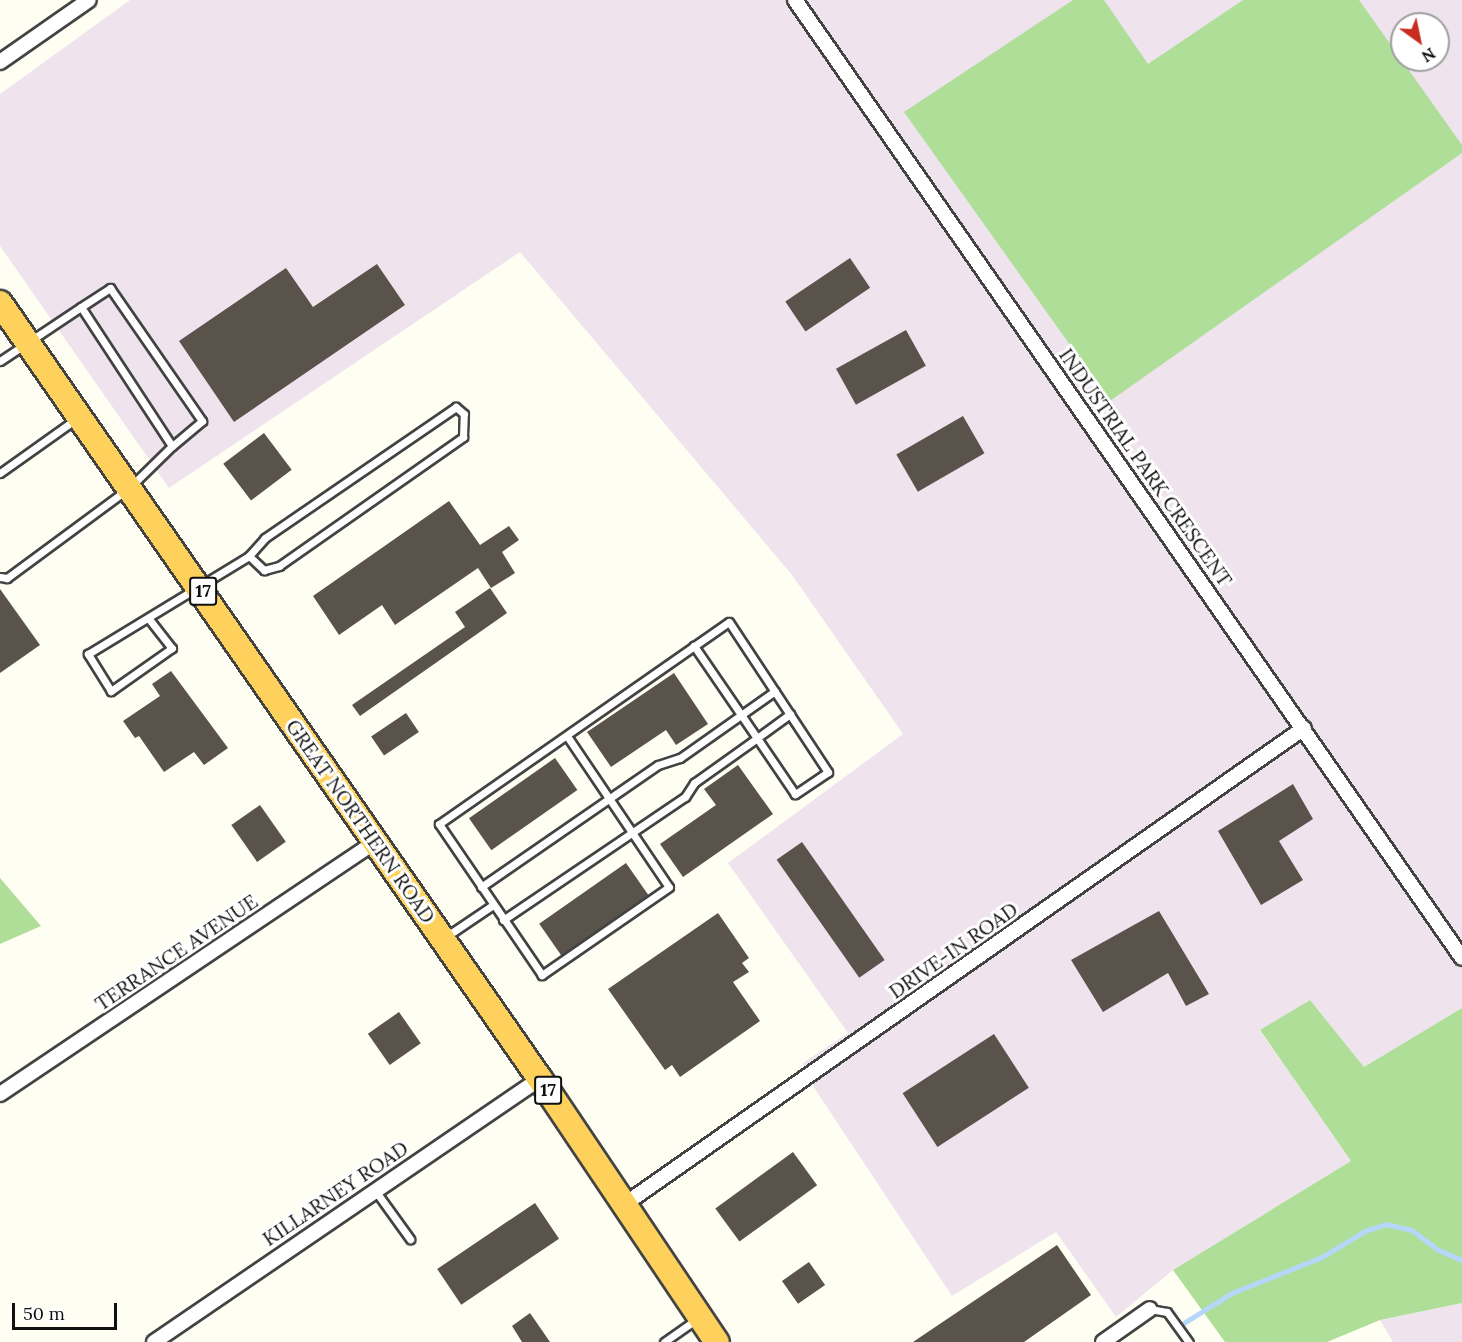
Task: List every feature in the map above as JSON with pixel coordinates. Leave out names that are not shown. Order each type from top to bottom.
[{"type":"highway","name":"GREAT NORTHERN ROAD","points":[[0,303],[26,343],[201,588],[540,1079],[717,1342]]},
{"type":"street","points":[[0,62],[89,0]]},
{"type":"street","name":"INDUSTRIAL PARK CRESCENT","points":[[795,0],[1462,958]]},
{"type":"street","name":"DRIVE-IN ROAD","points":[[625,1204],[1304,728]]},
{"type":"street","name":"TERRANCE AVENUE","points":[[0,1094],[375,842]]},
{"type":"street","name":"KILLARNEY ROAD","points":[[154,1342],[374,1189],[540,1079]]},
{"type":"street","points":[[1103,1342],[1150,1309]]},
{"type":"lane","points":[[0,361],[110,288],[202,421],[172,446],[129,488],[7,578],[0,577]]},
{"type":"lane","points":[[81,307],[172,446]]},
{"type":"lane","points":[[149,619],[172,648],[111,691],[88,654],[201,588],[249,556],[265,538],[456,407],[464,414],[463,437],[279,566],[264,570],[249,556]]},
{"type":"lane","points":[[0,473],[79,417]]},
{"type":"lane","points":[[567,736],[669,887],[542,975],[439,824],[567,736],[694,646],[729,622],[828,772],[795,794],[694,646]]},
{"type":"lane","points":[[481,887],[658,765],[680,758],[775,691]]},
{"type":"lane","points":[[503,920],[685,797],[694,783],[790,714]]},
{"type":"lane","points":[[442,939],[493,904]]},
{"type":"lane","points":[[374,1189],[410,1239]]},
{"type":"lane","points":[[1150,1309],[1167,1312],[1189,1342]]},
{"type":"lane","points":[[663,1342],[700,1317]]},
{"type":"shaded area","points":[[130,0],[1462,0],[1462,1008],[1364,1067],[1310,1000],[1260,1031],[1351,1161],[1173,1270],[1116,1317],[1056,1232],[952,1296],[815,1089],[803,1063],[848,1033],[728,863],[903,734],[792,575],[520,252],[169,488],[0,246],[0,94]]},
{"type":"shaded area","points":[[1462,1303],[1462,1342],[1393,1342],[1380,1320]]},
{"type":"green space","points":[[1073,0],[1104,0],[1148,64],[1243,0],[1359,0],[1390,44],[1390,72],[1410,72],[1462,145],[1462,153],[1110,401],[904,112]]},
{"type":"green space","points":[[0,878],[41,926],[0,944]]},
{"type":"green space","points":[[1310,1000],[1364,1067],[1462,1008],[1462,1303],[1380,1320],[1327,1342],[1225,1342],[1173,1270],[1351,1161],[1260,1030]]},
{"type":"building","points":[[850,258],[870,288],[805,331],[785,302]]},
{"type":"building","points":[[377,264],[405,305],[234,422],[179,341],[286,268],[313,307]]},
{"type":"building","points":[[906,330],[926,366],[856,405],[836,369]]},
{"type":"building","points":[[963,416],[984,453],[918,492],[896,454]]},
{"type":"building","points":[[264,433],[292,470],[251,500],[223,464]]},
{"type":"building","points":[[449,501],[480,545],[509,526],[519,540],[502,552],[515,573],[491,588],[478,568],[395,625],[382,605],[339,635],[313,596]]},
{"type":"building","points":[[490,588],[507,613],[360,716],[352,705],[465,627],[455,612]]},
{"type":"building","points":[[0,589],[40,645],[0,673]]},
{"type":"building","points":[[171,671],[228,748],[204,765],[194,752],[164,772],[139,736],[135,738],[123,721],[160,696],[152,684]]},
{"type":"building","points":[[674,673],[708,724],[676,745],[666,730],[611,767],[587,732]]},
{"type":"building","points":[[406,713],[419,732],[384,756],[371,736]]},
{"type":"building","points":[[555,758],[577,790],[491,850],[469,818]]},
{"type":"building","points":[[738,765],[773,814],[683,877],[660,844],[716,805],[704,789]]},
{"type":"building","points":[[1293,784],[1313,819],[1279,841],[1303,880],[1261,905],[1218,831]]},
{"type":"building","points":[[260,805],[286,842],[257,862],[231,825]]},
{"type":"building","points":[[802,842],[885,960],[859,978],[777,860]]},
{"type":"building","points":[[626,863],[648,895],[562,956],[539,924]]},
{"type":"building","points":[[1159,911],[1209,994],[1186,1006],[1168,973],[1103,1012],[1071,960]]},
{"type":"building","points":[[718,913],[749,958],[742,963],[749,972],[733,982],[760,1021],[680,1077],[672,1065],[665,1070],[608,989]]},
{"type":"building","points":[[399,1012],[421,1043],[390,1065],[368,1034]]},
{"type":"building","points":[[994,1034],[1029,1088],[937,1147],[903,1093]]},
{"type":"building","points":[[793,1152],[817,1185],[739,1242],[715,1208]]},
{"type":"building","points":[[535,1203],[559,1239],[461,1305],[437,1269]]},
{"type":"building","points":[[1057,1245],[1091,1295],[1024,1342],[913,1342]]},
{"type":"building","points":[[809,1262],[825,1285],[798,1304],[782,1281]]},
{"type":"building","points":[[530,1313],[550,1342],[522,1342],[512,1326]]},
{"type":"waterway","points":[[1184,1323],[1232,1293],[1322,1257],[1365,1231],[1386,1224],[1412,1230],[1437,1249],[1462,1260]]}]
